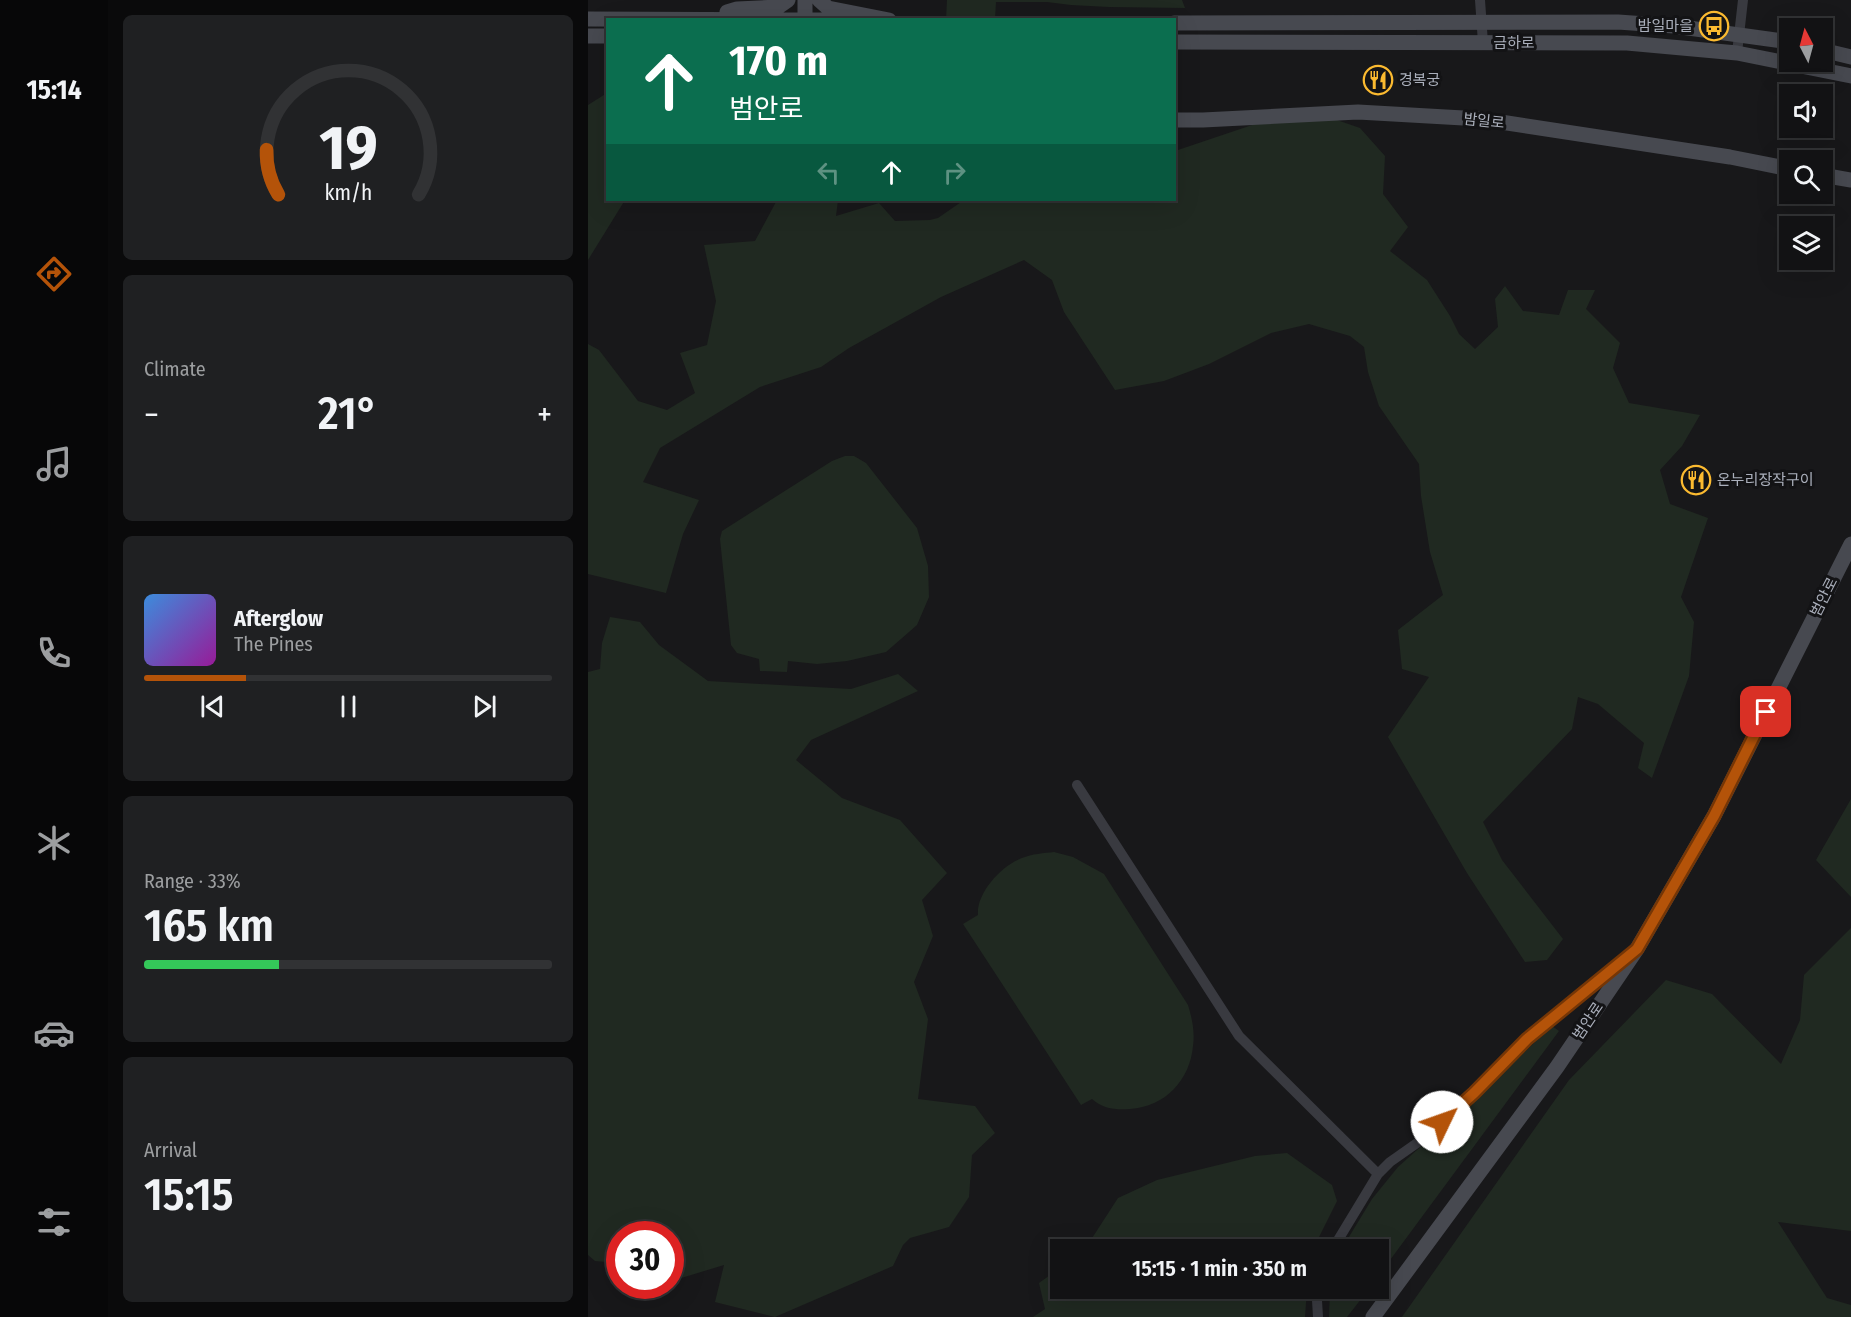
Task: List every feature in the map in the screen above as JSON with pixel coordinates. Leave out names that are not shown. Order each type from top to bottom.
[{"type":"main road","points":[[706,18],[737,9],[778,7],[788,0]]},
{"type":"main road","points":[[805,0],[805,18]]},
{"type":"main road","points":[[819,0],[828,8],[879,18]]},
{"type":"main road","points":[[588,19],[606,19]]},
{"type":"main road","name":"금하로","points":[[1176,23],[1618,22],[1674,26],[1779,40]]},
{"type":"main road","points":[[588,36],[606,36]]},
{"type":"main road","name":"금하로","points":[[1176,42],[1627,43],[1737,53],[1851,76]]},
{"type":"main road","points":[[1833,53],[1851,57]]},
{"type":"main road","name":"밤일로","points":[[1176,120],[1358,112],[1481,119],[1730,157],[1779,167]]},
{"type":"main road","points":[[1833,177],[1851,180]]},
{"type":"main road","name":"범안로","points":[[1373,1317],[1557,1067],[1637,949],[1714,816],[1851,544]]},
{"type":"street","points":[[1480,0],[1482,43]]},
{"type":"street","points":[[1737,53],[1743,0]]},
{"type":"street","points":[[1077,785],[1239,1036],[1378,1174]]},
{"type":"street","points":[[1339,1239],[1378,1174],[1390,1162],[1427,1136],[1474,1093],[1527,1039],[1637,949]]},
{"type":"street","points":[[1317,1299],[1318,1317]]},
{"type":"shaded area","points":[[947,0],[1182,0],[1185,8],[996,2],[995,18],[946,18]]},
{"type":"shaded area","points":[[606,94],[606,201],[624,201],[588,260],[588,105]]},
{"type":"shaded area","points":[[1334,119],[1360,128],[1385,156],[1383,194],[1408,227],[1390,251],[1427,280],[1459,334],[1475,349],[1498,327],[1495,299],[1505,286],[1523,311],[1559,315],[1568,290],[1595,290],[1586,309],[1620,343],[1613,368],[1629,403],[1700,415],[1682,446],[1660,470],[1670,504],[1708,518],[1681,597],[1694,622],[1689,676],[1652,778],[1638,768],[1644,743],[1598,704],[1578,697],[1572,729],[1483,822],[1502,860],[1563,939],[1547,960],[1525,962],[1467,873],[1388,737],[1429,677],[1402,669],[1398,630],[1443,595],[1430,552],[1421,496],[1419,464],[1379,406],[1368,372],[1364,347],[1350,336],[1309,324],[1271,333],[1209,364],[1164,381],[1115,390],[1064,312],[1052,280],[1024,260],[941,297],[849,348],[821,367],[760,387],[660,448],[643,482],[699,500],[683,534],[666,593],[588,574],[588,344],[599,350],[638,401],[667,410],[695,393],[680,353],[707,345],[716,301],[704,245],[755,241],[776,201],[838,201],[836,216],[879,203],[895,221],[938,218],[963,201],[1176,201],[1176,151],[1261,122]]},
{"type":"shaded area","points":[[845,456],[854,456],[866,463],[917,528],[928,566],[929,597],[917,625],[886,652],[847,661],[817,664],[788,661],[787,672],[760,671],[759,659],[737,653],[731,645],[720,539],[722,531],[832,461]]},
{"type":"shaded area","points":[[610,617],[640,622],[659,645],[708,681],[851,689],[898,674],[918,691],[811,740],[796,760],[842,798],[900,820],[947,873],[922,900],[933,936],[914,982],[928,1019],[918,1099],[975,1106],[995,1133],[972,1155],[969,1197],[949,1227],[910,1238],[903,1245],[893,1266],[775,1317],[715,1302],[724,1265],[684,1277],[684,1221],[606,1221],[606,1262],[595,1261],[588,1255],[588,672],[600,669],[602,643]]},
{"type":"shaded area","points":[[1851,799],[1851,897],[1816,860]]},
{"type":"shaded area","points":[[1054,852],[1073,857],[1104,874],[1188,1005],[1194,1041],[1187,1070],[1174,1090],[1154,1103],[1143,1107],[1120,1109],[1105,1107],[1092,1099],[1081,1105],[963,924],[978,915],[978,907],[986,889],[1006,867],[1026,857]]},
{"type":"shaded area","points":[[1851,928],[1851,1231],[1778,1222],[1827,1298],[1851,1305],[1851,1317],[1402,1317],[1569,1080],[1666,980],[1712,994],[1781,1064],[1800,1020],[1804,975]]},
{"type":"shaded area","points":[[1552,1026],[1559,1031],[1389,1261],[1389,1239],[1348,1239],[1372,1199],[1398,1167]]},
{"type":"shaded area","points":[[1287,1153],[1332,1185],[1337,1201],[1318,1239],[1091,1239],[1118,1198],[1157,1180],[1255,1156]]},
{"type":"shaded area","points":[[1050,1275],[1050,1299],[1306,1299],[1305,1317],[1033,1317],[1045,1309],[1039,1283]]},
{"type":"shaded area","points":[[1330,1299],[1361,1299],[1347,1317],[1329,1317]]},
{"type":"place","name":"밤일마을","points":[[1714,26]]},
{"type":"place","name":"경복궁","points":[[1378,80]]},
{"type":"place","name":"온누리장작구이","points":[[1696,480]]},
{"type":"route","points":[[1442,1122],[1527,1039],[1637,949],[1714,816],[1766,712]]}]
